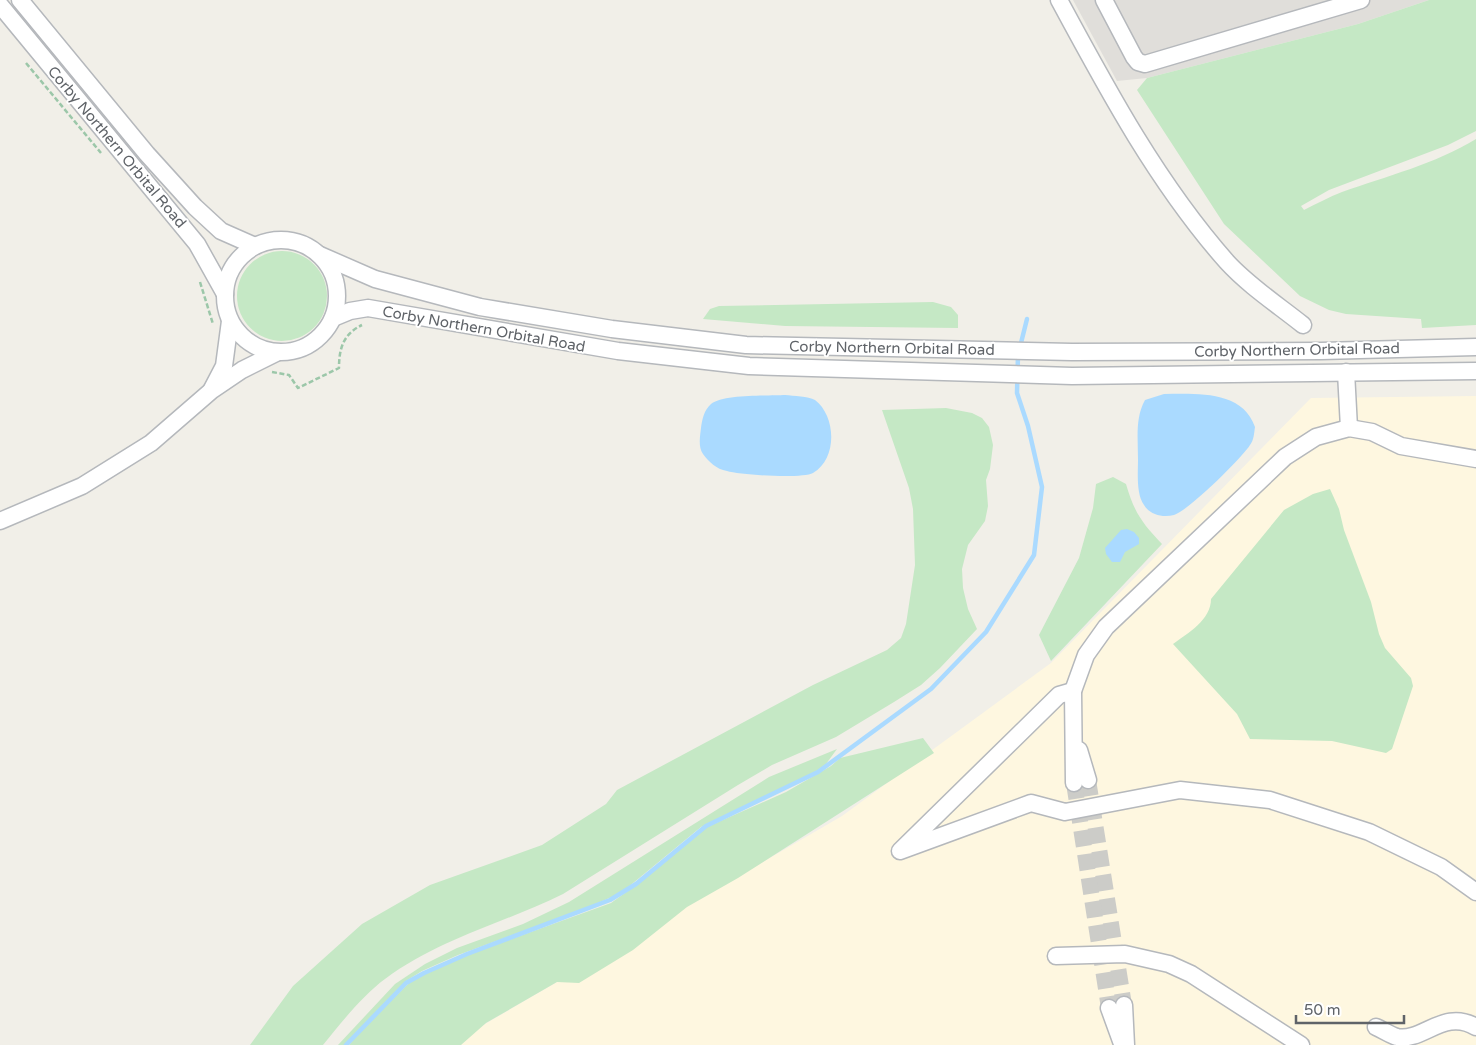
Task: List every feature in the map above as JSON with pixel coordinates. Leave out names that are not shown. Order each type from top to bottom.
[{"type":"street","name":"Corby Northern Orbital Road","points":[[20,0],[147,154],[195,207],[221,231],[255,246]]},
{"type":"street","points":[[1059,0],[1108,92],[1190,214],[1228,262],[1303,325]]},
{"type":"street","points":[[1104,0],[1134,57],[1138,62],[1145,64],[1361,0]]},
{"type":"street","name":"Corby Northern Orbital Road","points":[[0,5],[197,244],[224,294]]},
{"type":"street","points":[[211,391],[224,366],[230,321],[224,294],[229,275],[239,258],[255,246],[272,241],[290,240],[306,246],[320,255],[331,269],[337,285],[338,302],[333,318],[320,338],[306,347],[291,352],[261,349],[247,341],[230,321]]},
{"type":"street","name":"Corby Northern Orbital Road","points":[[320,255],[375,279],[480,307],[612,329],[746,345],[1072,352],[1321,352],[1476,346]]},
{"type":"street","name":"Corby Northern Orbital Road","points":[[333,318],[350,311],[368,308],[618,351],[749,366],[1072,376],[1476,371]]},
{"type":"street","points":[[0,521],[82,486],[151,442],[211,391],[251,365],[276,352]]},
{"type":"street","points":[[1346,372],[1349,428]]},
{"type":"street","points":[[1081,782],[1073,731],[1073,691],[1086,655],[1106,627],[1285,457],[1316,437],[1349,428],[1372,432],[1401,446],[1476,459]]},
{"type":"street","points":[[1073,691],[1059,695],[900,851],[1031,803],[1065,812],[1180,790],[1270,800],[1369,832],[1441,867],[1476,892]]},
{"type":"street","points":[[1056,956],[1118,954],[1169,964],[1190,974],[1301,1045]]},
{"type":"street","points":[[1117,1007],[1124,1045]]},
{"type":"street","points":[[1376,1026],[1399,1038],[1417,1034],[1444,1023],[1459,1021],[1476,1027]]},
{"type":"path","points":[[24,60],[101,154]]},
{"type":"path","points":[[199,280],[216,331]]},
{"type":"path","points":[[251,365],[259,374],[280,372],[288,375],[298,388],[339,368],[340,346],[347,336],[365,324]]},
{"type":"shaded area","points":[[1073,0],[1429,0],[1358,24],[1147,78],[1117,81]]},
{"type":"shaded area","points":[[1476,396],[1476,1045],[449,1045],[842,816],[1051,663],[1311,398]]},
{"type":"green space","points":[[1429,0],[1476,0],[1476,131],[1448,145],[1329,190],[1301,206],[1304,210],[1342,192],[1427,163],[1476,139],[1476,325],[1422,328],[1421,319],[1346,314],[1329,310],[1300,296],[1224,224],[1137,90],[1147,78],[1358,24]]},
{"type":"green space","points":[[282,251],[299,255],[314,264],[323,279],[327,296],[323,313],[314,328],[299,337],[282,341],[265,337],[250,328],[241,313],[237,296],[241,279],[250,264],[265,255]]},
{"type":"green space","points":[[933,302],[951,307],[958,315],[958,328],[785,326],[703,319],[710,309],[719,306]]},
{"type":"green space","points":[[946,408],[972,413],[982,418],[989,427],[993,445],[990,469],[986,480],[988,506],[985,521],[968,545],[962,569],[963,588],[968,609],[977,629],[940,668],[921,685],[836,737],[772,765],[563,894],[449,942],[406,965],[368,993],[323,1045],[250,1045],[293,986],[362,924],[430,885],[542,845],[606,804],[617,790],[813,685],[887,650],[901,638],[906,624],[915,565],[913,509],[909,488],[882,410]]},
{"type":"green space","points":[[1113,477],[1126,484],[1132,502],[1140,517],[1162,544],[1051,661],[1039,635],[1079,558],[1093,508],[1096,484]]},
{"type":"green space","points":[[1330,489],[1339,509],[1344,530],[1371,602],[1379,634],[1385,648],[1411,678],[1413,686],[1392,749],[1386,753],[1332,741],[1250,739],[1237,714],[1173,644],[1203,620],[1210,607],[1211,599],[1284,510],[1313,494]]},
{"type":"green space","points":[[923,738],[934,753],[738,878],[687,907],[633,950],[579,983],[557,982],[486,1023],[461,1045],[349,1045],[363,1028],[409,983],[425,974],[473,953],[611,903],[707,827],[786,792],[831,766],[840,758]]},
{"type":"green space","points":[[837,749],[826,764],[815,772],[701,827],[621,893],[586,908],[458,955],[422,971],[406,981],[344,1045],[338,1045],[395,984],[425,964],[457,948],[523,924],[569,902],[769,777]]},
{"type":"water","points":[[1164,394],[1204,395],[1229,400],[1240,406],[1249,415],[1255,427],[1251,443],[1226,472],[1191,504],[1174,515],[1166,516],[1153,513],[1144,505],[1141,500],[1138,477],[1138,429],[1142,407],[1145,400]]},
{"type":"water","points":[[785,395],[815,400],[827,416],[830,426],[830,448],[827,458],[813,473],[784,476],[734,472],[716,467],[703,454],[700,445],[701,425],[705,412],[711,404],[735,397]]},
{"type":"water","points":[[1127,529],[1134,532],[1139,538],[1139,544],[1125,552],[1120,562],[1112,562],[1106,554],[1105,548],[1121,530]]},
{"type":"waterway","points":[[1020,347],[1027,319]]},
{"type":"waterway","points":[[346,1045],[406,983],[467,954],[610,900],[636,884],[706,826],[818,772],[931,689],[986,632],[1034,555],[1042,487],[1028,426],[1017,393],[1018,354]]},
{"type":"tunnel","points":[[1088,780],[1124,1005]]},
{"type":"tunnel","points":[[1074,783],[1109,1008]]}]
